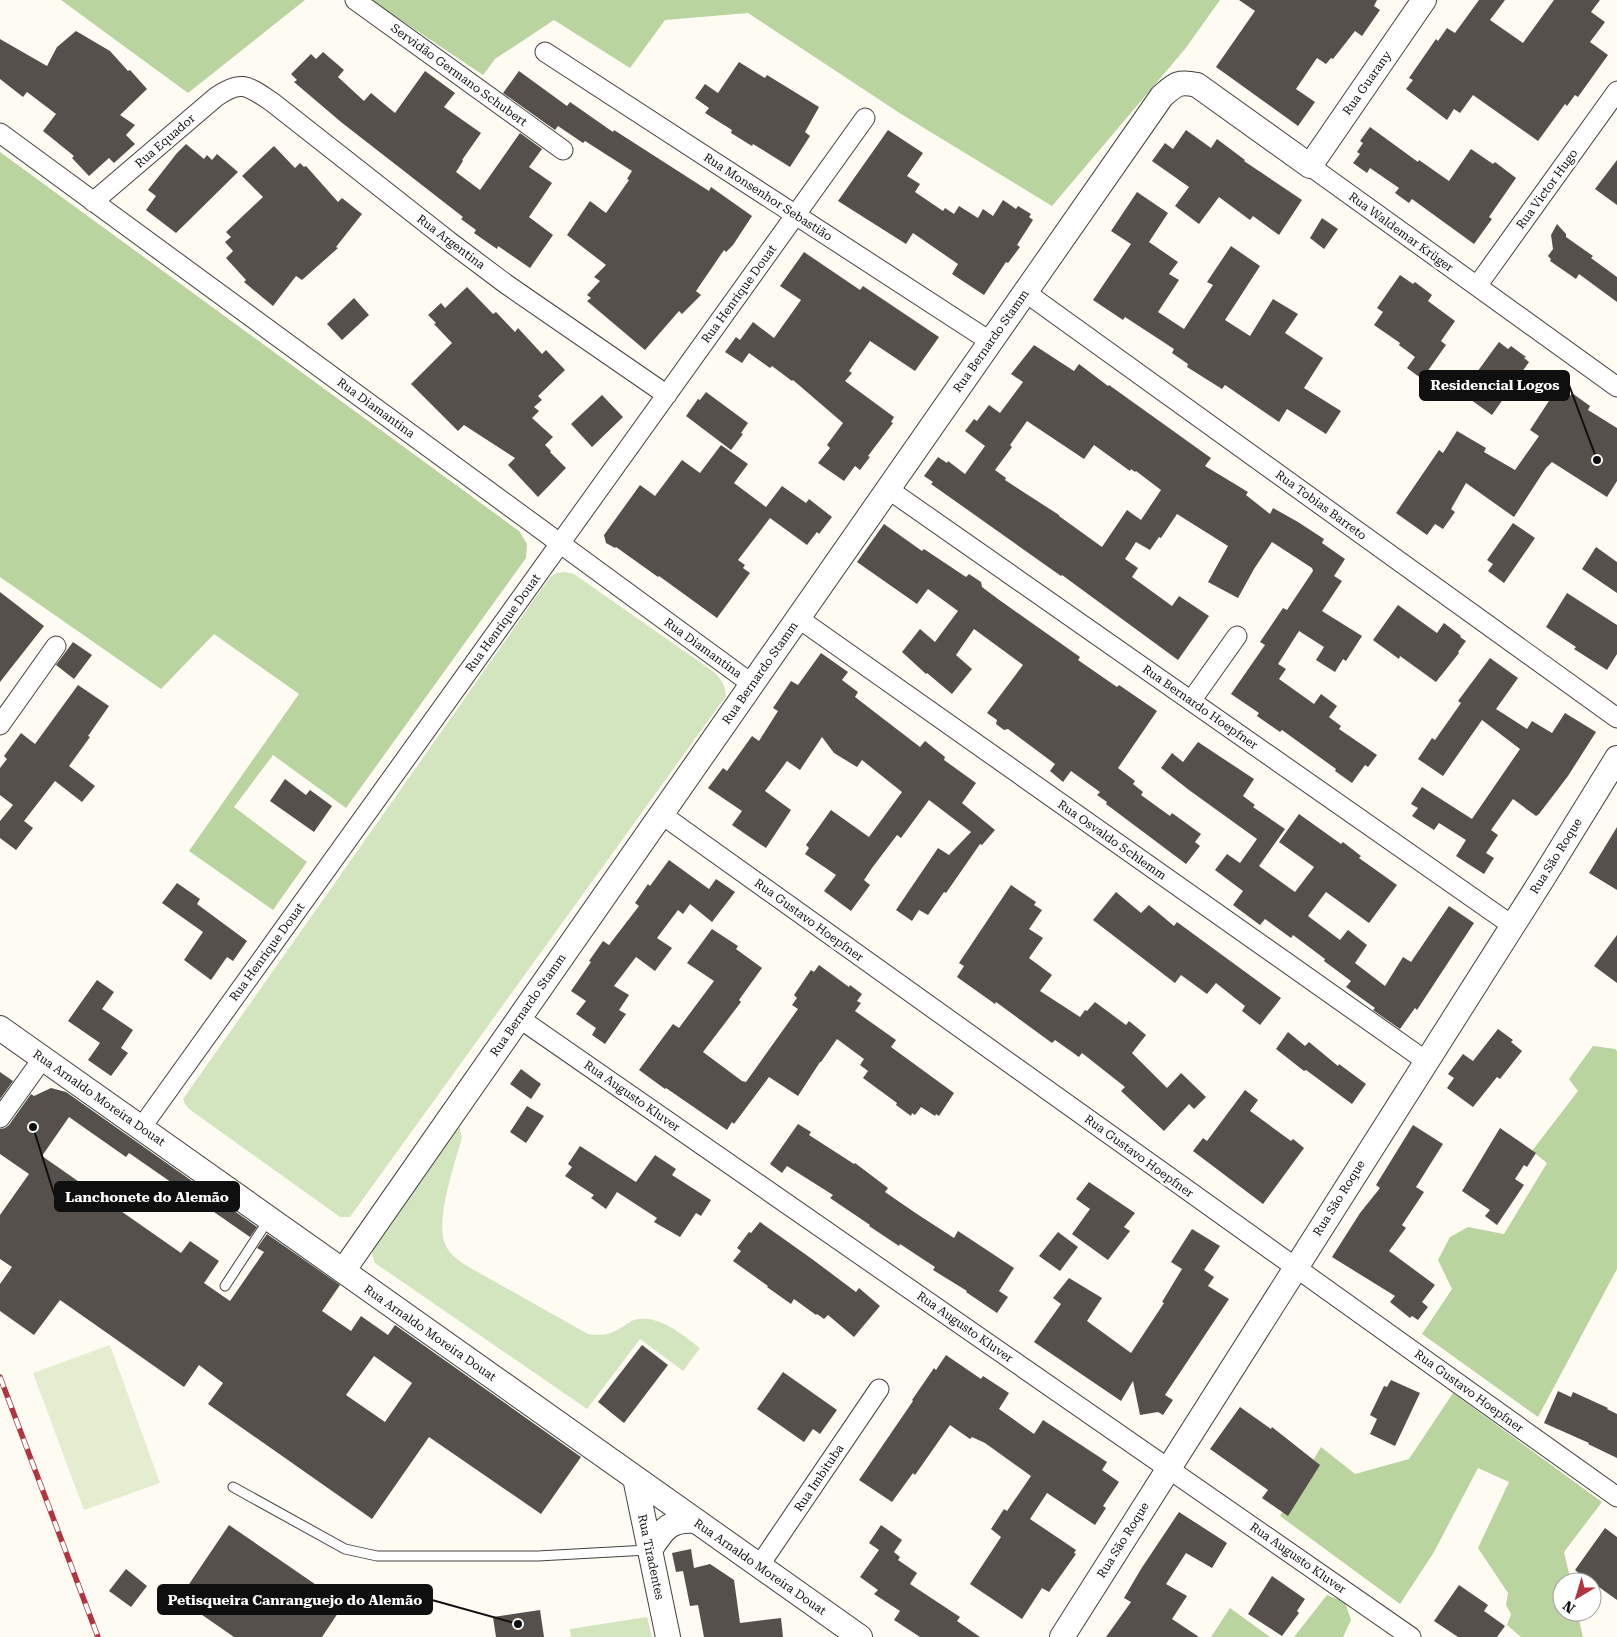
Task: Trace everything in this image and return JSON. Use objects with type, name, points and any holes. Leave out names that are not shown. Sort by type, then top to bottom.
[{"type":"street","name":"Servidão Germano Schubert","points":[[355,0],[563,150]]},
{"type":"street","name":"Rua Guarany","points":[[1310,166],[1424,0]]},
{"type":"street","name":"Rua Monsenhor Sebastião","points":[[546,52],[991,342]]},
{"type":"street","name":"Rua Waldemar Krüger","points":[[1183,82],[1196,85],[1617,387]]},
{"type":"street","name":"Rua Bernardo Stamm","points":[[343,1271],[1162,96],[1171,88],[1183,82]]},
{"type":"street","name":"Rua Equador","points":[[93,202],[216,97],[227,89],[239,85]]},
{"type":"street","name":"Rua Argentina","points":[[239,85],[254,90],[272,102],[464,253],[667,394]]},
{"type":"street","name":"Rua Victor Hugo","points":[[1477,286],[1617,91]]},
{"type":"street","name":"Rua Henrique Douat","points":[[141,1128],[865,118]]},
{"type":"street","name":"Rua Diamantina","points":[[0,133],[752,684]]},
{"type":"street","name":"Rua Tobias Barreto","points":[[1025,292],[1617,718]]},
{"type":"street","name":"Rua Bernardo Hoepfner","points":[[888,489],[1512,926]]},
{"type":"street","name":"Rua Osvaldo Schlemm","points":[[798,618],[1426,1061]]},
{"type":"street","points":[[1191,701],[1237,636]]},
{"type":"street","points":[[0,725],[56,646]]},
{"type":"street","name":"Rua São Roque","points":[[1062,1637],[1617,758]]},
{"type":"street","name":"Rua Gustavo Hoepfner","points":[[661,814],[1617,1497]]},
{"type":"street","name":"Rua Augusto Kluver","points":[[519,1018],[1411,1637]]},
{"type":"street","name":"Rua Arnaldo Moreira Douat","points":[[0,1028],[860,1637]]},
{"type":"street","points":[[0,1117],[43,1058]]},
{"type":"street","name":"Rua Imbituba","points":[[759,1566],[879,1389]]},
{"type":"street","name":"Rua Tiradentes","points":[[635,1478],[668,1637]]},
{"type":"street","points":[[650,1550],[670,1525],[682,1520],[695,1521]]},
{"type":"lane","points":[[225,1286],[269,1218]]},
{"type":"lane","points":[[233,1487],[345,1549],[377,1556],[538,1556],[650,1550]]},
{"type":"green space","points":[[61,0],[305,0],[188,93]]},
{"type":"green space","points":[[371,0],[1220,0],[1185,49],[1052,206],[901,114],[748,13],[665,20],[630,68],[554,20],[495,59],[483,75]]},
{"type":"green space","points":[[0,152],[519,531],[527,544],[526,558],[346,808],[273,755],[234,807],[307,862],[273,910],[189,851],[299,694],[214,634],[161,689],[0,577]]},
{"type":"green space","points":[[557,573],[574,574],[714,672],[723,683],[726,696],[350,1217],[340,1217],[189,1109],[183,1099],[550,577]]},
{"type":"green space","points":[[1593,1046],[1615,1049],[1617,1051],[1617,1269],[1538,1417],[1422,1334],[1452,1289],[1438,1260],[1450,1237],[1468,1227],[1504,1234],[1547,1163],[1532,1151],[1578,1091],[1569,1079]]},
{"type":"green space","points":[[457,1125],[460,1128],[462,1138],[447,1191],[442,1221],[445,1244],[451,1254],[467,1266],[588,1334],[607,1334],[633,1320],[643,1319],[661,1322],[670,1326],[700,1348],[683,1371],[640,1339],[587,1409],[375,1263],[372,1254],[374,1245]]},
{"type":"green space","points":[[110,1345],[160,1483],[84,1510],[33,1373]]},
{"type":"green space","points":[[1453,1393],[1602,1502],[1564,1552],[1569,1572],[1552,1572],[1552,1622],[1579,1622],[1583,1637],[1521,1637],[1507,1625],[1511,1614],[1506,1605],[1508,1593],[1478,1548],[1509,1482],[1478,1468],[1434,1552],[1400,1604],[1280,1516],[1321,1447],[1355,1474],[1409,1459]]},
{"type":"green space","points":[[1327,1595],[1345,1602],[1351,1620],[1343,1637],[1294,1637]]},
{"type":"green space","points":[[1230,1608],[1270,1637],[1211,1637]]},
{"type":"green space","points":[[647,1617],[652,1637],[571,1637],[570,1629]]},
{"type":"building","points":[[1239,0],[1377,0],[1374,6],[1380,10],[1362,36],[1355,31],[1333,59],[1331,58],[1326,64],[1317,58],[1296,89],[1315,102],[1298,126],[1216,67],[1255,11]]},
{"type":"building","points":[[1479,0],[1505,0],[1490,20],[1523,43],[1554,0],[1600,0],[1591,12],[1605,22],[1590,42],[1608,55],[1578,97],[1575,95],[1567,106],[1565,104],[1538,141],[1473,95],[1460,113],[1454,109],[1447,120],[1406,89],[1413,80],[1409,78],[1436,39],[1438,41],[1447,28],[1455,33]]},
{"type":"building","points":[[76,31],[110,51],[147,89],[120,115],[135,125],[126,135],[135,144],[114,163],[109,158],[89,176],[72,158],[74,156],[43,131],[56,114],[27,92],[23,97],[0,79],[0,39],[47,66],[57,47]]},
{"type":"building","points":[[323,52],[344,70],[338,77],[364,101],[371,93],[395,113],[425,71],[455,93],[444,107],[481,133],[456,172],[480,190],[520,133],[542,149],[529,167],[552,183],[529,217],[553,235],[530,268],[498,246],[497,249],[474,233],[476,230],[461,219],[463,217],[341,122],[294,82],[297,80],[291,74],[311,54],[316,59]]},
{"type":"building","points":[[739,62],[765,78],[767,75],[819,107],[805,132],[810,136],[790,167],[731,133],[732,130],[705,113],[709,108],[695,98],[705,84],[718,93]]},
{"type":"building","points":[[519,71],[567,106],[570,102],[613,132],[614,130],[709,191],[711,187],[752,216],[733,245],[726,252],[724,250],[696,291],[701,295],[682,314],[679,311],[645,350],[587,301],[591,298],[587,295],[600,281],[594,277],[606,265],[567,235],[590,201],[606,213],[629,180],[627,179],[632,171],[585,141],[583,143],[558,126],[555,130],[503,93]]},
{"type":"building","points":[[1370,127],[1418,162],[1419,160],[1449,181],[1471,149],[1493,164],[1495,162],[1516,178],[1489,217],[1492,219],[1474,244],[1412,199],[1409,203],[1395,193],[1399,188],[1370,168],[1367,173],[1353,163],[1360,154],[1357,152],[1363,143],[1360,141]]},
{"type":"building","points":[[888,130],[923,153],[907,176],[920,184],[915,192],[943,211],[945,208],[954,214],[959,206],[978,218],[983,209],[993,216],[1003,200],[1016,209],[1018,206],[1031,214],[1029,217],[1033,220],[1017,245],[1020,247],[1008,263],[1006,262],[984,295],[952,274],[958,264],[913,233],[906,244],[838,201]]},
{"type":"building","points":[[1186,130],[1211,148],[1217,139],[1244,161],[1302,200],[1279,235],[1253,216],[1250,220],[1219,197],[1199,224],[1175,206],[1189,187],[1152,161],[1165,143],[1173,149]]},
{"type":"building","points":[[186,144],[204,159],[207,155],[212,160],[217,154],[238,172],[176,233],[146,210],[156,196],[148,190]]},
{"type":"building","points":[[274,146],[295,168],[300,163],[304,167],[306,166],[338,202],[342,198],[362,214],[336,247],[338,248],[302,280],[296,276],[273,306],[244,282],[246,280],[226,258],[233,251],[225,242],[231,237],[226,232],[263,197],[242,176]]},
{"type":"building","points":[[1617,160],[1617,205],[1595,189]]},
{"type":"building","points":[[1137,192],[1168,213],[1149,242],[1178,262],[1169,274],[1179,280],[1158,312],[1184,329],[1213,285],[1207,282],[1231,246],[1260,266],[1225,320],[1250,336],[1273,299],[1298,314],[1285,333],[1323,358],[1304,388],[1341,411],[1326,434],[1287,409],[1279,422],[1225,385],[1222,389],[1187,367],[1188,364],[1172,353],[1174,349],[1125,317],[1123,320],[1093,300],[1131,244],[1111,231]]},
{"type":"building","points":[[1322,218],[1338,229],[1324,249],[1310,238]]},
{"type":"building","points":[[1557,224],[1566,234],[1566,237],[1593,256],[1591,258],[1617,277],[1617,302],[1579,274],[1576,279],[1550,261],[1551,259],[1548,256],[1553,249],[1551,235]]},
{"type":"building","points":[[804,252],[860,290],[863,286],[939,337],[915,371],[870,341],[849,371],[852,373],[845,381],[894,417],[891,422],[893,423],[860,470],[855,466],[844,481],[818,463],[830,448],[827,445],[843,423],[793,380],[772,366],[770,368],[749,353],[742,363],[725,352],[736,337],[740,340],[753,322],[774,338],[801,300],[780,286]]},
{"type":"building","points":[[1400,275],[1413,284],[1415,282],[1432,295],[1428,301],[1455,321],[1441,341],[1446,345],[1422,379],[1407,368],[1415,357],[1399,345],[1400,343],[1374,325],[1383,312],[1377,308]]},
{"type":"building","points":[[467,287],[493,314],[496,312],[515,332],[518,328],[542,354],[546,350],[565,370],[538,396],[542,400],[534,407],[539,411],[532,418],[553,437],[545,445],[566,468],[538,497],[508,465],[515,458],[464,425],[458,431],[411,384],[452,343],[428,315],[441,303],[445,308]]},
{"type":"building","points":[[354,298],[369,315],[342,340],[327,324]]},
{"type":"building","points":[[1499,342],[1508,349],[1511,346],[1526,357],[1524,358],[1529,362],[1492,415],[1467,397],[1478,383],[1472,379]]},
{"type":"building","points":[[1034,345],[1074,371],[1079,364],[1211,458],[1205,466],[1248,492],[1246,495],[1270,514],[1273,508],[1298,522],[1324,539],[1322,543],[1345,559],[1334,576],[1342,581],[1322,611],[1362,636],[1346,661],[1343,659],[1335,672],[1316,660],[1324,647],[1299,631],[1278,664],[1286,669],[1279,679],[1314,704],[1321,694],[1337,706],[1329,717],[1341,726],[1339,729],[1377,755],[1368,767],[1365,765],[1352,783],[1335,771],[1336,769],[1282,730],[1280,732],[1257,716],[1259,713],[1231,694],[1265,645],[1260,642],[1283,608],[1287,610],[1313,571],[1312,568],[1272,542],[1238,598],[1208,582],[1228,546],[1177,514],[1161,538],[1159,537],[1150,550],[1136,542],[1125,559],[1138,568],[1132,577],[1172,606],[1179,596],[1209,616],[1178,660],[1062,575],[931,484],[933,482],[924,476],[938,457],[947,463],[948,461],[965,474],[985,446],[965,431],[974,419],[977,421],[989,405],[1000,413],[1023,382],[1011,374]],"holes":[[[1027,421],[1084,459],[1094,445],[1130,471],[1131,469],[1136,471],[1161,490],[1141,520],[1127,510],[1102,547],[1059,515],[1005,480],[1006,478],[995,470],[1012,447],[1010,445]]]},
{"type":"building","points":[[1558,387],[1570,396],[1572,393],[1590,406],[1588,410],[1617,428],[1617,481],[1607,497],[1552,462],[1546,468],[1514,517],[1466,483],[1451,509],[1455,512],[1443,529],[1435,524],[1427,535],[1396,513],[1439,450],[1443,453],[1457,431],[1486,448],[1484,452],[1515,470],[1539,436],[1530,430]]},
{"type":"building","points":[[706,392],[748,423],[741,433],[743,434],[731,450],[686,416],[698,399],[700,400]]},
{"type":"building","points":[[602,395],[623,417],[592,447],[571,424]]},
{"type":"building","points":[[721,445],[748,464],[734,483],[766,507],[782,486],[806,503],[809,499],[832,517],[819,534],[817,532],[807,545],[770,518],[738,560],[745,565],[743,568],[750,573],[717,618],[659,576],[616,547],[606,543],[604,535],[640,485],[655,496],[682,460],[700,473]]},
{"type":"building","points":[[1513,523],[1535,538],[1504,583],[1488,571],[1493,564],[1487,560]]},
{"type":"building","points":[[884,524],[922,551],[924,549],[966,577],[969,574],[981,582],[982,587],[1080,657],[1078,660],[1117,687],[1119,685],[1157,711],[1118,768],[1135,781],[1133,784],[1143,792],[1141,795],[1170,816],[1172,813],[1201,834],[1195,842],[1200,846],[1186,864],[1106,804],[1107,802],[1097,795],[1100,792],[1071,771],[1063,782],[1050,771],[1055,764],[1008,729],[1004,730],[996,724],[997,720],[987,713],[1023,665],[974,629],[956,655],[972,669],[952,694],[902,652],[920,629],[935,642],[958,611],[928,589],[917,604],[857,562]]},
{"type":"building","points":[[1596,547],[1617,562],[1617,593],[1582,569]]},
{"type":"building","points":[[0,592],[44,626],[0,682]]},
{"type":"building","points":[[1567,593],[1617,625],[1617,654],[1607,670],[1574,649],[1576,647],[1546,627]]},
{"type":"building","points":[[1398,605],[1437,633],[1444,623],[1466,641],[1436,682],[1400,656],[1399,659],[1373,640]]},
{"type":"building","points":[[73,642],[92,655],[74,679],[56,665]]},
{"type":"building","points":[[821,653],[848,672],[842,680],[858,692],[855,697],[920,747],[925,741],[945,757],[944,760],[976,783],[962,803],[995,830],[982,845],[980,844],[946,893],[944,892],[928,915],[919,910],[912,921],[896,910],[938,848],[949,855],[971,832],[929,800],[901,838],[897,835],[872,868],[864,880],[870,885],[851,911],[824,891],[836,875],[805,854],[809,848],[806,845],[831,810],[869,837],[902,792],[862,760],[857,767],[834,753],[822,737],[800,770],[787,761],[765,791],[791,810],[766,848],[732,825],[742,811],[708,788],[723,768],[727,771],[752,736],[759,741],[778,711],[773,708],[791,681],[798,685]]},
{"type":"building","points":[[1490,658],[1518,678],[1496,709],[1527,729],[1532,721],[1552,733],[1565,713],[1596,732],[1568,776],[1539,814],[1536,816],[1513,799],[1491,830],[1498,835],[1486,853],[1494,858],[1484,874],[1456,856],[1466,840],[1439,823],[1434,830],[1412,816],[1418,808],[1411,804],[1422,787],[1472,819],[1520,749],[1482,720],[1443,776],[1418,759],[1432,738],[1435,740],[1461,703],[1458,701]]},
{"type":"building","points":[[78,685],[109,706],[69,766],[95,786],[82,802],[55,781],[24,821],[33,828],[16,850],[0,838],[0,821],[13,805],[0,795],[0,768],[7,759],[4,756],[21,733],[35,744]]},
{"type":"building","points":[[1198,742],[1254,779],[1243,796],[1255,805],[1253,807],[1285,829],[1259,866],[1295,892],[1314,867],[1279,842],[1299,814],[1341,844],[1343,842],[1361,856],[1359,858],[1397,885],[1369,923],[1326,892],[1308,916],[1340,940],[1348,930],[1367,945],[1355,963],[1385,986],[1403,957],[1411,962],[1449,906],[1474,923],[1417,1010],[1415,1008],[1400,1029],[1373,1010],[1375,1008],[1346,987],[1351,981],[1293,935],[1291,938],[1265,919],[1260,925],[1233,905],[1243,891],[1215,870],[1227,854],[1240,863],[1257,839],[1161,768],[1172,753],[1183,762]]},
{"type":"building","points":[[285,779],[306,795],[310,790],[332,806],[314,832],[270,801]]},
{"type":"building","points":[[1617,827],[1617,890],[1589,873]]},
{"type":"building","points":[[669,860],[709,889],[716,879],[735,892],[712,922],[690,904],[683,914],[678,910],[657,938],[672,948],[655,971],[636,957],[614,986],[629,995],[619,1010],[626,1014],[605,1044],[592,1035],[596,1028],[576,1014],[586,1001],[571,991],[603,941],[609,945],[639,906],[635,903],[648,884],[650,886]]},
{"type":"building","points":[[177,883],[200,899],[197,904],[247,941],[233,961],[227,957],[211,980],[184,960],[203,932],[162,903]]},
{"type":"building","points":[[1011,885],[1036,902],[1034,905],[1042,910],[1029,929],[1043,938],[1029,958],[1052,975],[1040,991],[1080,1017],[1095,1002],[1126,1025],[1129,1021],[1146,1035],[1132,1053],[1167,1088],[1181,1073],[1206,1097],[1194,1109],[1189,1104],[1164,1131],[1121,1091],[1125,1087],[1082,1053],[1079,1057],[1055,1040],[1052,1043],[996,1002],[995,1004],[957,977],[964,966],[959,963]]},
{"type":"building","points":[[1116,892],[1141,913],[1149,905],[1174,926],[1177,922],[1281,998],[1260,1025],[1242,1011],[1245,1006],[1216,983],[1207,994],[1181,975],[1175,983],[1093,920]]},
{"type":"building","points":[[712,929],[738,946],[736,949],[762,968],[739,1000],[741,1002],[703,1052],[746,1082],[798,1009],[792,1005],[797,998],[794,995],[811,970],[814,972],[819,965],[862,994],[857,1001],[861,1003],[855,1011],[896,1040],[891,1047],[954,1093],[939,1116],[936,1114],[935,1116],[921,1107],[915,1115],[912,1113],[911,1116],[896,1105],[897,1103],[863,1078],[868,1071],[860,1065],[864,1059],[837,1039],[798,1096],[769,1077],[734,1124],[732,1122],[727,1130],[639,1070],[673,1024],[679,1028],[714,981],[687,963]]},
{"type":"building","points":[[1617,935],[1617,983],[1594,966]]},
{"type":"building","points":[[97,980],[114,992],[102,1009],[133,1030],[121,1048],[128,1053],[111,1076],[88,1060],[100,1043],[68,1021]]},
{"type":"building","points":[[1498,1029],[1513,1040],[1511,1042],[1522,1051],[1500,1079],[1497,1077],[1473,1107],[1447,1088],[1454,1078],[1448,1074],[1463,1054],[1473,1061]]},
{"type":"building","points":[[1288,1032],[1305,1046],[1309,1042],[1338,1066],[1339,1064],[1366,1084],[1352,1104],[1276,1049]]},
{"type":"building","points":[[521,1069],[541,1084],[531,1099],[510,1084]]},
{"type":"building","points":[[0,1072],[13,1081],[0,1099]]},
{"type":"building","points":[[51,1088],[66,1092],[257,1227],[250,1237],[129,1153],[126,1157],[69,1117],[42,1156],[181,1253],[190,1241],[219,1261],[204,1283],[230,1301],[264,1252],[257,1248],[267,1234],[340,1285],[322,1311],[351,1331],[361,1316],[388,1335],[395,1325],[581,1457],[541,1514],[429,1437],[372,1519],[208,1404],[223,1383],[199,1365],[184,1387],[60,1300],[34,1335],[0,1311],[0,1284],[12,1267],[0,1259],[0,1215],[29,1174],[0,1154],[0,1129],[9,1125],[31,1094],[34,1096]],"holes":[[[374,1356],[412,1383],[385,1422],[346,1395]]]},
{"type":"building","points":[[1245,1090],[1258,1100],[1250,1111],[1291,1141],[1293,1139],[1304,1148],[1263,1204],[1193,1151],[1203,1138],[1207,1141]]},
{"type":"building","points":[[527,1106],[544,1116],[526,1143],[510,1132]]},
{"type":"building","points":[[798,1124],[811,1132],[809,1135],[855,1163],[888,1188],[885,1192],[917,1214],[954,1238],[958,1231],[1014,1268],[999,1291],[1008,1297],[997,1313],[967,1291],[933,1270],[935,1267],[900,1244],[899,1246],[830,1198],[833,1195],[787,1166],[782,1173],[770,1164]]},
{"type":"building","points":[[1413,1125],[1443,1144],[1416,1187],[1424,1192],[1402,1225],[1406,1228],[1389,1251],[1435,1285],[1422,1302],[1428,1307],[1418,1320],[1412,1316],[1410,1318],[1390,1302],[1395,1296],[1332,1257],[1360,1213],[1380,1188],[1376,1185]]},
{"type":"building","points":[[1500,1128],[1536,1153],[1527,1167],[1524,1165],[1515,1179],[1524,1185],[1497,1225],[1485,1216],[1490,1210],[1462,1191]]},
{"type":"building","points":[[580,1146],[636,1182],[655,1155],[676,1169],[672,1175],[711,1200],[701,1216],[696,1213],[680,1237],[654,1222],[657,1218],[617,1192],[606,1209],[591,1198],[594,1195],[565,1176],[572,1167],[568,1164]]},
{"type":"building","points":[[1089,1182],[1135,1213],[1124,1227],[1130,1231],[1108,1260],[1072,1234],[1090,1209],[1076,1199]]},
{"type":"building","points":[[760,1222],[856,1292],[859,1288],[880,1306],[854,1337],[828,1315],[824,1319],[794,1299],[791,1304],[733,1261],[741,1251],[737,1248],[749,1232],[751,1233]]},
{"type":"building","points":[[1192,1229],[1220,1246],[1204,1270],[1214,1277],[1208,1286],[1229,1299],[1165,1395],[1173,1400],[1163,1415],[1158,1412],[1140,1415],[1133,1381],[1121,1401],[1034,1342],[1061,1304],[1053,1298],[1069,1278],[1102,1298],[1087,1321],[1131,1353],[1164,1303],[1162,1302],[1182,1269],[1171,1262]]},
{"type":"building","points":[[1058,1232],[1078,1247],[1060,1271],[1039,1256]]},
{"type":"building","points":[[642,1345],[668,1365],[624,1423],[598,1402]]},
{"type":"building","points":[[946,1355],[981,1379],[983,1376],[1009,1393],[999,1409],[1034,1434],[1043,1420],[1107,1462],[1102,1470],[1119,1482],[1103,1506],[1106,1508],[1095,1525],[1047,1493],[1030,1519],[1076,1550],[1074,1553],[1076,1554],[1049,1592],[1042,1588],[1022,1619],[970,1584],[1001,1537],[991,1529],[1004,1509],[1007,1511],[1031,1476],[985,1443],[972,1437],[970,1439],[950,1425],[915,1475],[913,1473],[892,1502],[859,1480],[934,1368],[936,1370]]},
{"type":"building","points":[[783,1372],[837,1410],[820,1434],[813,1429],[804,1442],[757,1409]]},
{"type":"building","points":[[1391,1380],[1420,1393],[1395,1446],[1370,1434],[1377,1419],[1370,1415],[1384,1386],[1387,1387]]},
{"type":"building","points":[[1558,1391],[1571,1397],[1573,1392],[1617,1414],[1617,1458],[1544,1423]]},
{"type":"building","points":[[1240,1407],[1271,1429],[1272,1427],[1320,1465],[1288,1516],[1262,1498],[1268,1490],[1210,1449]]},
{"type":"building","points":[[1179,1512],[1227,1543],[1212,1568],[1186,1553],[1166,1584],[1187,1596],[1172,1619],[1199,1637],[1106,1637],[1131,1602],[1124,1598]]},
{"type":"building","points":[[229,1525],[344,1604],[322,1637],[234,1637],[179,1599]]},
{"type":"building","points":[[881,1525],[902,1540],[894,1552],[900,1557],[898,1560],[917,1573],[910,1584],[960,1617],[957,1621],[980,1637],[920,1637],[894,1620],[900,1611],[874,1594],[878,1590],[860,1577],[879,1550],[869,1543]]},
{"type":"building","points":[[1605,1528],[1617,1537],[1617,1600],[1602,1589],[1602,1572],[1577,1572],[1575,1570]]},
{"type":"building","points":[[691,1549],[694,1568],[710,1564],[734,1580],[740,1623],[781,1618],[783,1637],[704,1637],[698,1605],[690,1606],[683,1571],[676,1572],[672,1553]]},
{"type":"building","points":[[126,1569],[147,1586],[131,1607],[109,1591]]},
{"type":"building","points":[[1272,1576],[1305,1599],[1297,1611],[1299,1613],[1282,1636],[1248,1614]]},
{"type":"building","points":[[1459,1585],[1488,1605],[1484,1611],[1505,1626],[1497,1637],[1458,1637],[1434,1621]]},
{"type":"building","points":[[540,1610],[544,1637],[496,1637],[493,1617]]},
{"type":"railway","points":[[0,1377],[98,1637]]},
{"type":"place","name":"Residencial Logos","points":[[1597,460]]},
{"type":"place","name":"Lanchonete do Alemão","points":[[33,1127]]},
{"type":"place","name":"Petisqueira Canranguejo do Alemão","points":[[518,1624]]}]
